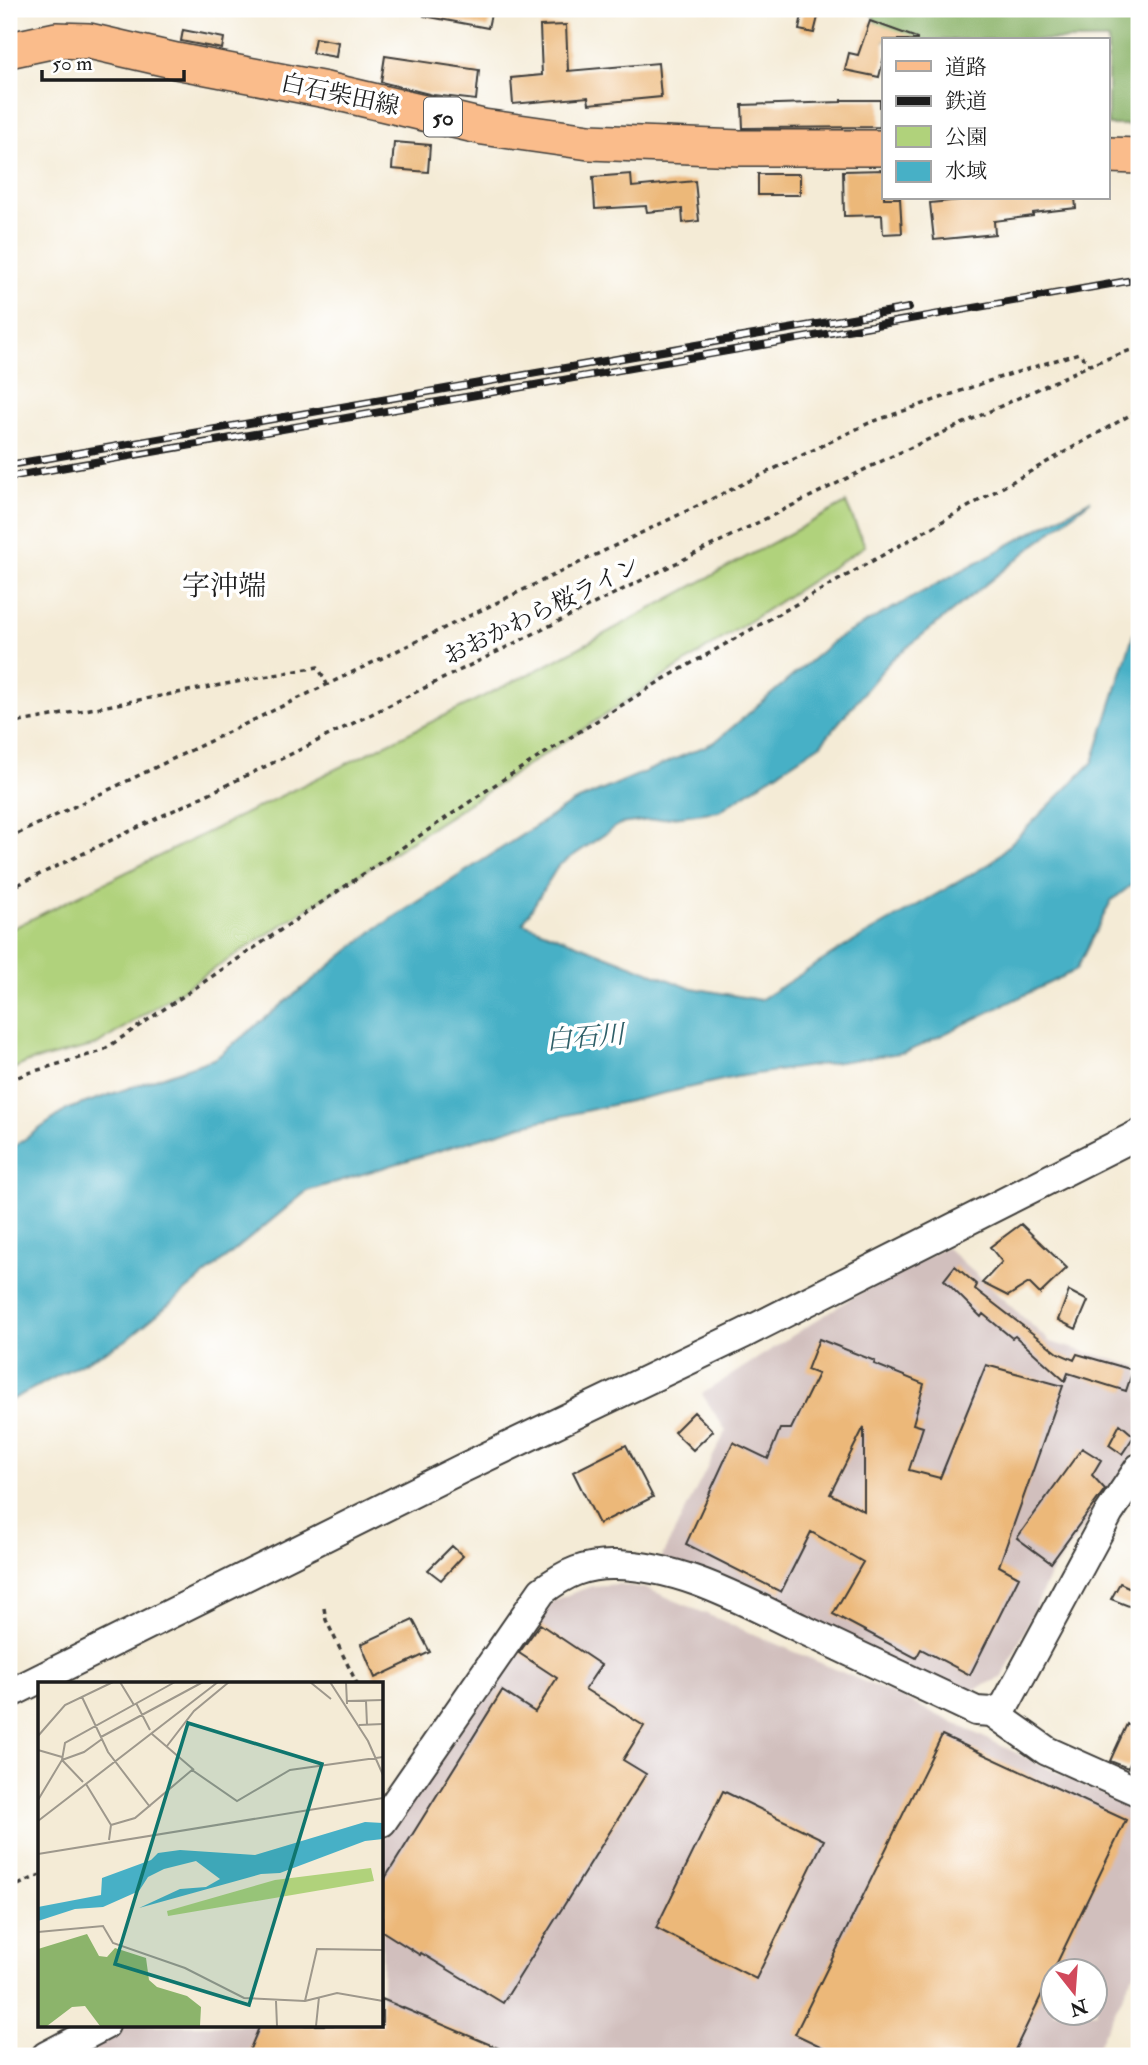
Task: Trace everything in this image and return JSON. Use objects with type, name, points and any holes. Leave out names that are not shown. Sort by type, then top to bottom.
[{"type":"main road","name":"白石柴田線","points":[[9,50],[56,40],[89,41],[327,90],[483,127],[589,142],[740,148],[882,148]]},
{"type":"main road","points":[[1110,155],[1139,156]]},
{"type":"street","points":[[9,1694],[438,1480],[743,1334],[1139,1134]]},
{"type":"street","points":[[383,1821],[542,1591],[563,1576],[582,1568],[615,1564],[648,1567],[703,1582],[976,1711],[992,1712],[1004,1707],[1109,1513],[1139,1468]]},
{"type":"street","points":[[992,1712],[1047,1751],[1139,1792]]},
{"type":"street","points":[[46,2056],[103,2026]]},
{"type":"path","name":"おおかわら桜ライン","points":[[9,889],[281,760],[888,458],[1090,365],[1139,347]]},
{"type":"path","points":[[9,838],[869,423],[1079,354],[1090,365]]},
{"type":"path","points":[[9,1081],[102,1051],[499,782],[662,680],[1139,410]]},
{"type":"path","points":[[9,724],[317,667],[327,684]]},
{"type":"path","points":[[324,1608],[326,1620],[356,1682]]},
{"type":"path","points":[[9,1889],[38,1876]]},
{"type":"shaded area","points":[[946,1247],[1050,1342],[1139,1367],[1139,1445],[1117,1481],[1051,1573],[1003,1677],[964,1694],[660,1560],[726,1431],[702,1394],[851,1298]]},
{"type":"shaded area","points":[[618,1584],[648,1589],[898,1696],[1139,1812],[1139,1962],[1110,2021],[1110,1956],[1040,1956],[1040,2026],[1108,2026],[1093,2056],[71,2056],[126,2026],[383,2026],[383,1839],[513,1650],[554,1600],[592,1586]]},
{"type":"green space","points":[[870,9],[1139,9],[1139,125],[1110,125],[1110,38],[882,38]]},
{"type":"green space","points":[[846,503],[865,546],[97,1045],[28,1062],[9,1071],[9,930],[549,664]]},
{"type":"water","name":"白石川","points":[[1091,500],[890,661],[821,744],[719,811],[620,824],[558,866],[523,923],[687,987],[760,1000],[844,947],[991,863],[1093,762],[1135,629],[1139,626],[1139,879],[1111,901],[1076,970],[907,1052],[736,1077],[523,1125],[307,1191],[125,1341],[9,1401],[9,1150],[68,1109],[216,1058],[374,930],[572,803],[715,742],[836,639]]},
{"type":"building","points":[[425,9],[492,9],[488,28],[424,16]]},
{"type":"building","points":[[803,9],[820,9],[814,33],[799,30]]},
{"type":"building","points":[[870,21],[917,38],[882,38],[879,77],[845,70],[849,53],[858,55]]},
{"type":"building","points":[[566,25],[568,71],[658,63],[661,97],[589,104],[588,97],[513,104],[511,78],[542,75],[540,26]]},
{"type":"building","points":[[183,30],[224,38],[222,49],[181,41]]},
{"type":"building","points":[[315,38],[338,42],[336,57],[312,53]]},
{"type":"building","points":[[385,56],[479,70],[476,100],[433,95],[381,82]]},
{"type":"building","points":[[880,100],[880,127],[743,128],[742,105]]},
{"type":"building","points":[[394,142],[430,145],[428,172],[392,169]]},
{"type":"building","points":[[882,170],[882,200],[900,200],[902,233],[883,234],[882,215],[844,216],[843,171]]},
{"type":"building","points":[[631,174],[632,187],[695,181],[699,221],[683,223],[682,209],[647,212],[646,206],[595,209],[593,177]]},
{"type":"building","points":[[758,174],[800,174],[800,195],[758,195]]},
{"type":"building","points":[[960,200],[1075,200],[1076,208],[994,221],[995,234],[934,240],[930,203]]},
{"type":"building","points":[[1021,1224],[1067,1268],[1040,1294],[1029,1283],[1008,1296],[982,1283],[1002,1262],[990,1247]]},
{"type":"building","points":[[955,1266],[977,1285],[975,1289],[1058,1353],[1074,1360],[1077,1354],[1133,1370],[1126,1391],[1068,1373],[1065,1381],[1015,1336],[1012,1338],[983,1314],[981,1317],[944,1280]]},
{"type":"building","points":[[1069,1291],[1088,1301],[1076,1329],[1058,1320]]},
{"type":"building","points":[[819,1339],[924,1384],[913,1424],[923,1427],[909,1470],[940,1478],[986,1365],[1063,1386],[999,1566],[1019,1577],[970,1675],[921,1649],[916,1658],[833,1614],[863,1562],[811,1532],[781,1592],[686,1544],[733,1442],[768,1459],[780,1429],[791,1429],[818,1374],[807,1370]],"holes":[[[864,1427],[864,1511],[830,1494]]]},
{"type":"building","points":[[694,1412],[713,1431],[693,1450],[674,1432]]},
{"type":"building","points":[[1120,1424],[1134,1436],[1122,1454],[1109,1445]]},
{"type":"building","points":[[626,1445],[653,1497],[599,1524],[573,1472]]},
{"type":"building","points":[[1082,1448],[1101,1460],[1092,1475],[1105,1489],[1051,1563],[1017,1538]]},
{"type":"building","points":[[452,1546],[463,1556],[441,1580],[428,1570]]},
{"type":"building","points":[[1120,1583],[1139,1592],[1139,1610],[1111,1599]]},
{"type":"building","points":[[413,1620],[430,1652],[375,1678],[361,1644]]},
{"type":"building","points":[[540,1624],[601,1665],[585,1689],[644,1726],[623,1760],[646,1774],[503,2003],[383,1932],[383,1881],[502,1691],[535,1712],[557,1678],[519,1653]]},
{"type":"building","points":[[1127,1724],[1139,1731],[1139,1743],[1128,1768],[1110,1761]]},
{"type":"building","points":[[942,1735],[1126,1820],[1060,1956],[1040,1956],[1040,1998],[1012,2056],[841,2056],[795,2034]]},
{"type":"building","points":[[723,1791],[824,1840],[756,1979],[656,1928]]},
{"type":"building","points":[[383,1999],[517,2056],[247,2056],[260,2026],[383,2026]]},
{"type":"railway","points":[[9,477],[1139,279]]},
{"type":"railway","points":[[9,465],[909,308]]},
{"type":"district","name":"字沖端","points":[[224,586]]}]
